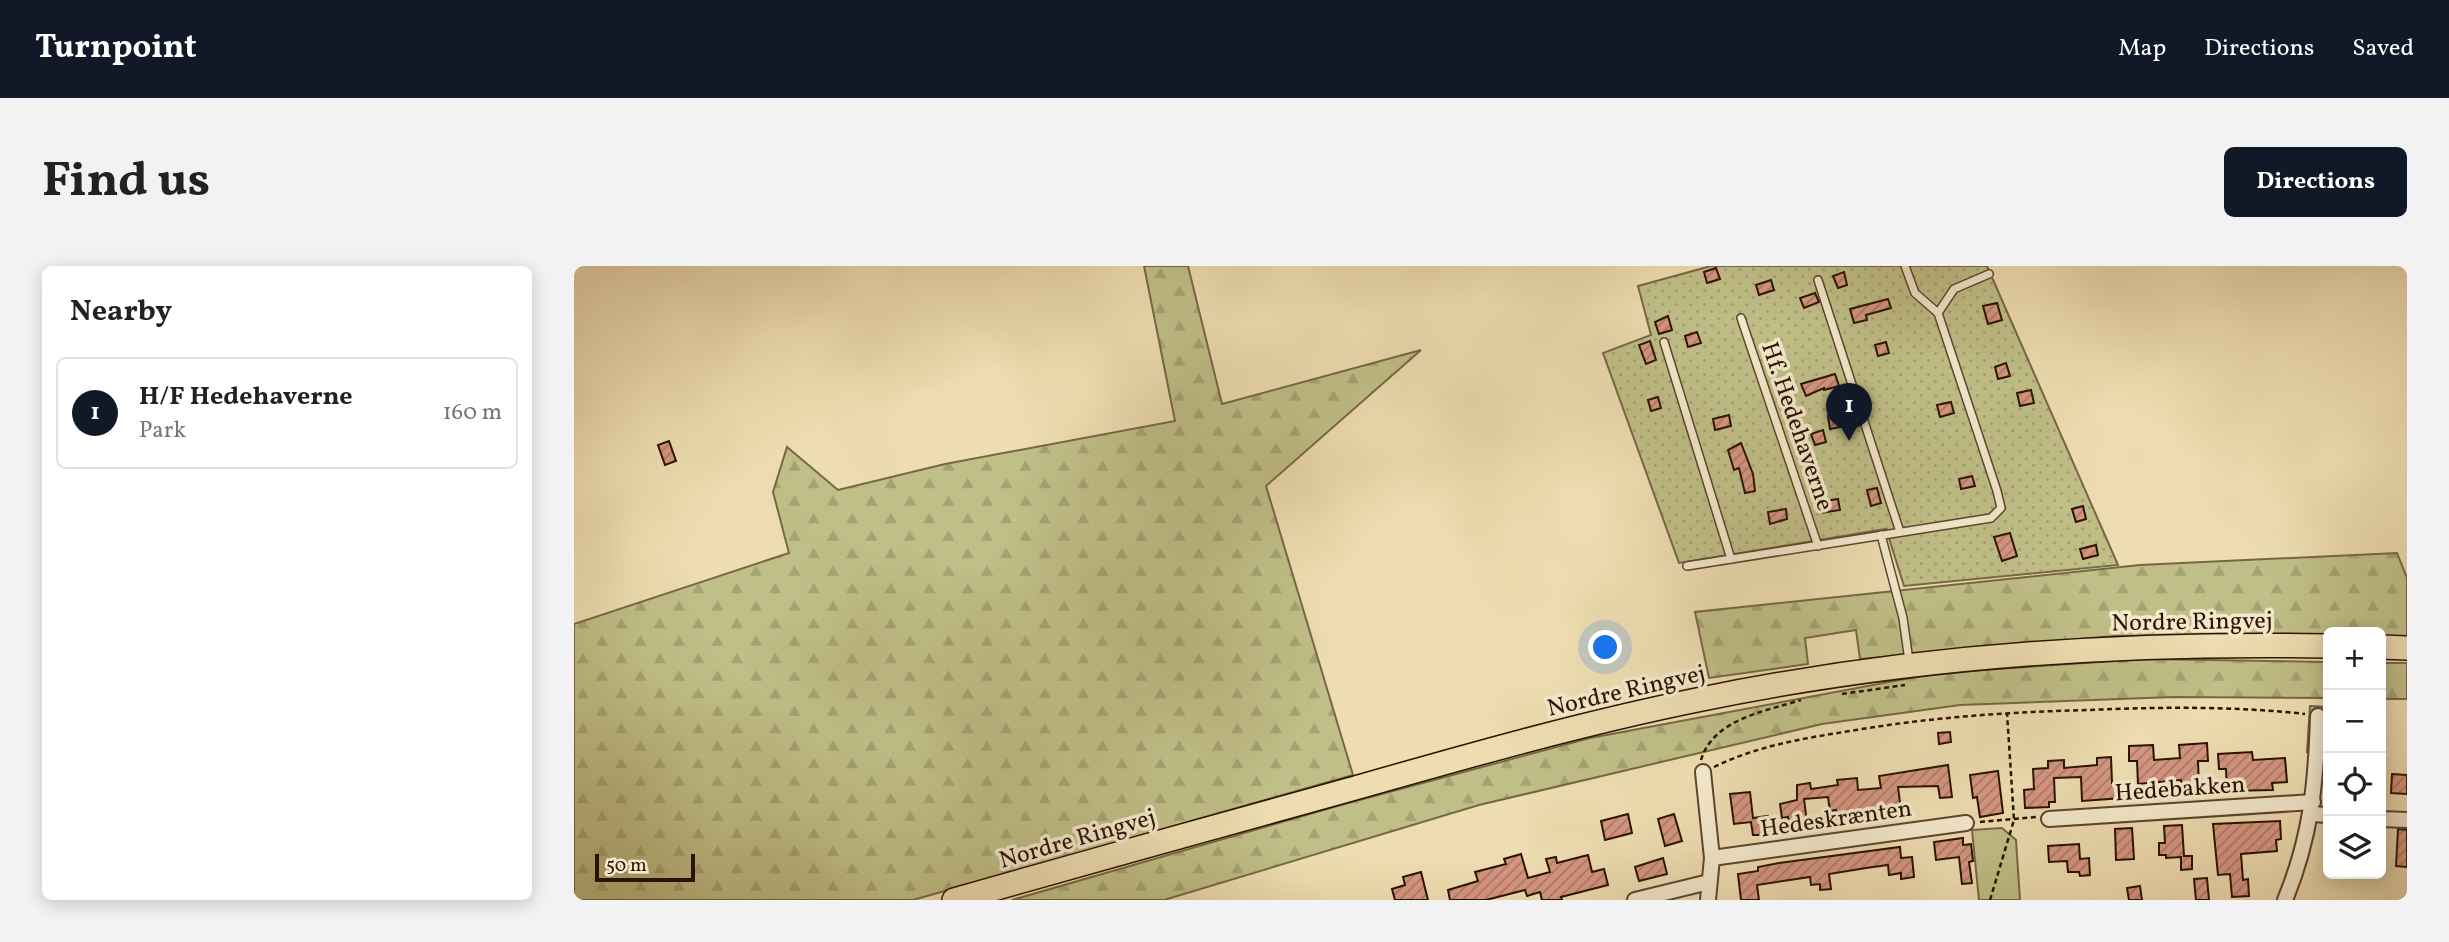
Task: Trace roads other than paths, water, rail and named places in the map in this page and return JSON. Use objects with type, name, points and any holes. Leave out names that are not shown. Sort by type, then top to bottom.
[{"type":"main road","name":"Nordre Ringvej","points":[[954,900],[1553,732],[1698,700],[1814,679],[2006,655],[2121,648],[2323,646]]},
{"type":"main road","points":[[2386,647],[2407,648]]},
{"type":"street","points":[[2285,900],[2297,871],[2312,808],[2318,716]]},
{"type":"street","points":[[1703,772],[1712,858],[1708,900]]},
{"type":"street","name":"Hedebakken","points":[[2049,819],[2312,808],[2323,813]]},
{"type":"street","points":[[2386,818],[2407,820]]},
{"type":"street","name":"Hedeskrænten","points":[[1712,858],[1966,823]]},
{"type":"street","points":[[1635,900],[1709,881]]},
{"type":"lane","name":"Hf. Hedehaverne","points":[[1687,566],[1992,518],[2001,508],[1938,313],[1915,293],[1905,266]]},
{"type":"lane","points":[[1938,313],[1954,289],[1989,274]]},
{"type":"lane","points":[[1818,280],[1900,532]]},
{"type":"lane","name":"Hf. Hedehaverne","points":[[1741,318],[1818,546]]},
{"type":"lane","points":[[1664,342],[1731,559]]},
{"type":"lane","points":[[1881,535],[1903,618],[1909,666]]},
{"type":"place","name":"H/F Hedehaverne","points":[[1849,441]]}]
